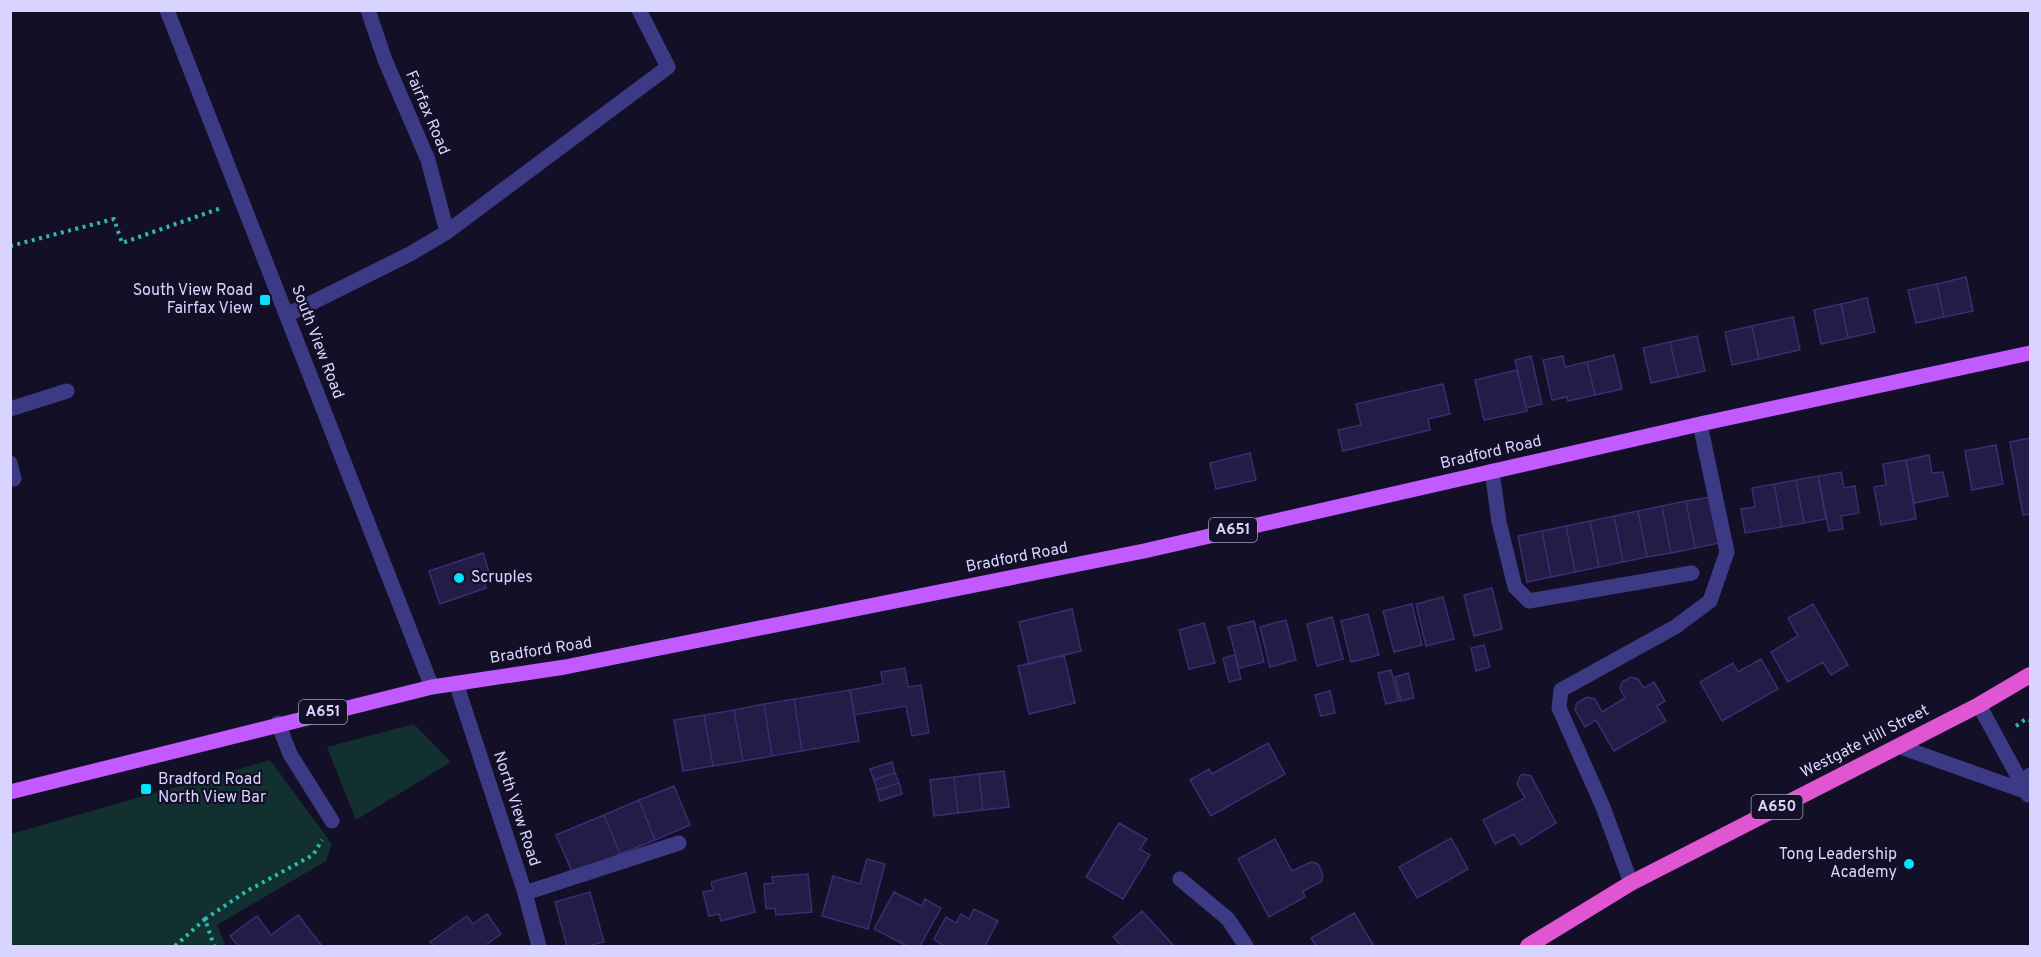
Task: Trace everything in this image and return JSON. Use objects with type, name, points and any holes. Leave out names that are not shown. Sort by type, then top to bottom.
[{"type":"highway","name":"Westgate Hill Street","points":[[1528,946],[1631,883],[1979,705],[2031,675]]},
{"type":"main road","name":"Bradford Road","points":[[12,789],[214,742],[278,723],[432,687],[565,667],[1144,551],[1700,424],[2031,353]]},
{"type":"street","name":"South View Road","points":[[167,10],[432,687]]},
{"type":"street","name":"Fairfax Road","points":[[368,10],[385,60],[428,160],[447,232]]},
{"type":"street","points":[[287,315],[410,254],[447,232],[668,67],[639,10]]},
{"type":"street","points":[[10,409],[67,392]]},
{"type":"street","points":[[1631,883],[1603,807],[1559,708],[1562,690],[1675,627],[1710,601],[1727,552],[1700,424]]},
{"type":"street","points":[[10,463],[14,479]]},
{"type":"street","points":[[1492,471],[1500,522],[1515,587],[1529,602],[1692,573]]},
{"type":"street","name":"North View Road","points":[[456,683],[525,893],[539,946]]},
{"type":"street","points":[[1979,705],[2029,796]]},
{"type":"street","points":[[278,723],[290,754],[332,820]]},
{"type":"street","points":[[1898,746],[2029,796]]},
{"type":"street","points":[[2029,796],[2031,775]]},
{"type":"street","points":[[525,893],[679,843]]},
{"type":"street","points":[[1179,879],[1228,920],[1246,946]]},
{"type":"path","points":[[10,246],[114,219],[122,243],[242,200]]},
{"type":"path","points":[[174,946],[205,919],[247,891],[313,855],[332,820]]},
{"type":"path","points":[[205,919],[214,946]]},
{"type":"green space","points":[[414,724],[451,762],[356,820],[327,747]]},
{"type":"green space","points":[[270,760],[332,844],[326,861],[217,925],[226,946],[11,946],[11,834]]},
{"type":"building","points":[[1966,277],[1973,311],[1944,317],[1937,284]]},
{"type":"building","points":[[1937,284],[1944,317],[1916,323],[1908,290]]},
{"type":"building","points":[[1867,298],[1875,332],[1848,338],[1841,304]]},
{"type":"building","points":[[1841,304],[1848,338],[1821,344],[1814,310]]},
{"type":"building","points":[[1793,317],[1800,350],[1759,359],[1752,326]]},
{"type":"building","points":[[1752,326],[1759,359],[1732,365],[1725,332]]},
{"type":"building","points":[[1697,336],[1705,371],[1678,377],[1670,342]]},
{"type":"building","points":[[1670,342],[1678,377],[1651,383],[1643,348]]},
{"type":"building","points":[[1614,355],[1622,389],[1595,395],[1587,362]]},
{"type":"building","points":[[1531,356],[1542,404],[1526,408],[1515,360]]},
{"type":"building","points":[[1563,356],[1565,367],[1587,362],[1595,395],[1568,401],[1567,397],[1552,400],[1543,360]]},
{"type":"building","points":[[1517,370],[1527,411],[1484,420],[1475,380]]},
{"type":"building","points":[[1443,384],[1450,414],[1428,419],[1430,430],[1343,451],[1338,430],[1361,425],[1356,404]]},
{"type":"building","points":[[2030,438],[2030,514],[2023,515],[2010,442]]},
{"type":"building","points":[[1996,445],[2003,484],[1972,490],[1965,451]]},
{"type":"building","points":[[1250,453],[1256,480],[1216,489],[1210,463]]},
{"type":"building","points":[[1929,455],[1932,473],[1943,472],[1948,496],[1914,503],[1906,460]]},
{"type":"building","points":[[1906,460],[1916,519],[1881,525],[1874,487],[1886,485],[1883,464]]},
{"type":"building","points":[[1841,472],[1844,488],[1855,486],[1859,513],[1841,516],[1843,529],[1829,531],[1818,476]]},
{"type":"building","points":[[1818,476],[1826,519],[1804,523],[1796,480]]},
{"type":"building","points":[[1796,480],[1804,523],[1782,527],[1774,484]]},
{"type":"building","points":[[1774,484],[1782,527],[1745,533],[1741,509],[1755,507],[1752,488]]},
{"type":"building","points":[[1710,497],[1719,543],[1695,548],[1686,501]]},
{"type":"building","points":[[1686,501],[1695,548],[1671,553],[1662,506]]},
{"type":"building","points":[[1662,506],[1671,553],[1647,557],[1638,511]]},
{"type":"building","points":[[1638,511],[1647,557],[1623,562],[1614,516]]},
{"type":"building","points":[[1614,516],[1623,562],[1599,567],[1590,521]]},
{"type":"building","points":[[1590,521],[1599,567],[1575,572],[1566,526]]},
{"type":"building","points":[[1566,526],[1575,572],[1551,577],[1542,531]]},
{"type":"building","points":[[1542,531],[1551,577],[1527,582],[1518,536]]},
{"type":"building","name":"Scruples","points":[[483,553],[490,575],[484,581],[486,588],[440,604],[429,571]]},
{"type":"building","points":[[1492,588],[1502,629],[1474,636],[1464,595]]},
{"type":"building","points":[[1443,597],[1454,639],[1426,646],[1416,604]]},
{"type":"building","points":[[1412,604],[1422,645],[1394,652],[1383,611]]},
{"type":"building","points":[[1813,604],[1848,665],[1831,675],[1823,662],[1788,682],[1771,652],[1798,636],[1788,618]]},
{"type":"building","points":[[1072,609],[1081,651],[1029,664],[1019,622]]},
{"type":"building","points":[[1368,614],[1379,655],[1351,662],[1341,621]]},
{"type":"building","points":[[1332,617],[1343,659],[1317,666],[1307,624]]},
{"type":"building","points":[[1286,620],[1296,660],[1270,667],[1260,627]]},
{"type":"building","points":[[1254,621],[1264,662],[1239,668],[1228,627]]},
{"type":"building","points":[[1204,623],[1215,663],[1189,669],[1179,630]]},
{"type":"building","points":[[1484,645],[1490,667],[1476,671],[1471,648]]},
{"type":"building","points":[[1064,655],[1075,703],[1029,714],[1018,666]]},
{"type":"building","points":[[1235,655],[1241,679],[1229,682],[1223,658]]},
{"type":"building","points":[[1761,659],[1778,689],[1722,721],[1700,682],[1733,663],[1738,672]]},
{"type":"building","points":[[905,668],[908,687],[921,685],[929,733],[912,736],[906,706],[854,715],[850,690],[883,684],[881,672]]},
{"type":"building","points":[[1391,670],[1399,701],[1386,704],[1378,673]]},
{"type":"building","points":[[1408,673],[1414,698],[1401,701],[1395,677]]},
{"type":"building","points":[[1631,677],[1638,679],[1644,688],[1654,682],[1665,701],[1657,706],[1666,721],[1614,751],[1596,720],[1585,727],[1575,710],[1577,703],[1587,697],[1595,699],[1602,712],[1625,698],[1620,689],[1622,682]]},
{"type":"building","points":[[850,690],[859,741],[802,751],[794,699]]},
{"type":"building","points":[[1330,691],[1335,713],[1321,716],[1315,695]]},
{"type":"building","points":[[794,699],[802,751],[772,756],[764,704]]},
{"type":"building","points":[[764,704],[772,756],[743,761],[734,710]]},
{"type":"building","points":[[734,710],[743,761],[713,766],[704,715]]},
{"type":"building","points":[[704,715],[713,766],[683,771],[674,720]]},
{"type":"building","points":[[1268,743],[1285,774],[1211,816],[1190,780],[1209,769],[1212,774]]},
{"type":"building","points":[[892,762],[895,773],[874,780],[870,769]]},
{"type":"building","points":[[1004,771],[1009,807],[983,810],[979,774]]},
{"type":"building","points":[[895,773],[899,783],[877,790],[874,780]]},
{"type":"building","points":[[979,774],[983,810],[958,813],[954,777]]},
{"type":"building","points":[[1524,774],[1531,776],[1556,823],[1521,845],[1514,834],[1495,844],[1483,820],[1525,798],[1517,784],[1520,776]]},
{"type":"building","points":[[954,777],[958,813],[934,816],[930,780]]},
{"type":"building","points":[[899,783],[902,794],[880,801],[877,790]]},
{"type":"building","points":[[674,786],[690,825],[655,840],[639,800]]},
{"type":"building","points":[[639,800],[655,840],[620,854],[604,815]]},
{"type":"building","points":[[604,815],[620,854],[573,874],[556,835]]},
{"type":"building","points":[[1119,823],[1147,839],[1140,849],[1150,855],[1123,899],[1086,877]]},
{"type":"building","points":[[1451,838],[1468,869],[1417,898],[1399,867]]},
{"type":"building","points":[[1275,839],[1292,871],[1311,862],[1318,864],[1323,875],[1321,882],[1303,891],[1305,897],[1269,917],[1238,859]]},
{"type":"building","points":[[867,859],[885,864],[868,929],[822,916],[833,876],[860,884]]},
{"type":"building","points":[[746,873],[755,912],[721,921],[719,914],[709,916],[703,892],[713,890],[711,882]]},
{"type":"building","points":[[808,874],[812,912],[776,915],[775,908],[766,909],[764,884],[773,883],[772,877]]},
{"type":"building","points":[[590,892],[604,942],[588,946],[567,946],[555,902]]},
{"type":"building","points":[[894,892],[922,906],[925,899],[941,908],[920,946],[907,946],[874,929]]},
{"type":"building","points":[[974,909],[998,921],[985,946],[943,946],[934,939],[946,917],[956,923],[961,914],[969,919]]},
{"type":"building","points":[[1142,911],[1174,946],[1122,946],[1113,937]]},
{"type":"building","points":[[1354,913],[1374,946],[1316,946],[1311,938]]},
{"type":"building","points":[[487,914],[501,934],[487,944],[489,946],[434,946],[430,942],[467,916],[473,924]]},
{"type":"building","points":[[298,915],[322,946],[238,946],[230,936],[257,916],[271,935]]},
{"type":"place","name":"South View Road Fairfax View","points":[[265,300]]},
{"type":"place","name":"Scruples","points":[[459,578]]},
{"type":"place","name":"Bradford Road North View Bar","points":[[146,789]]},
{"type":"place","name":"Tong Leadership Academy","points":[[1909,864]]}]
